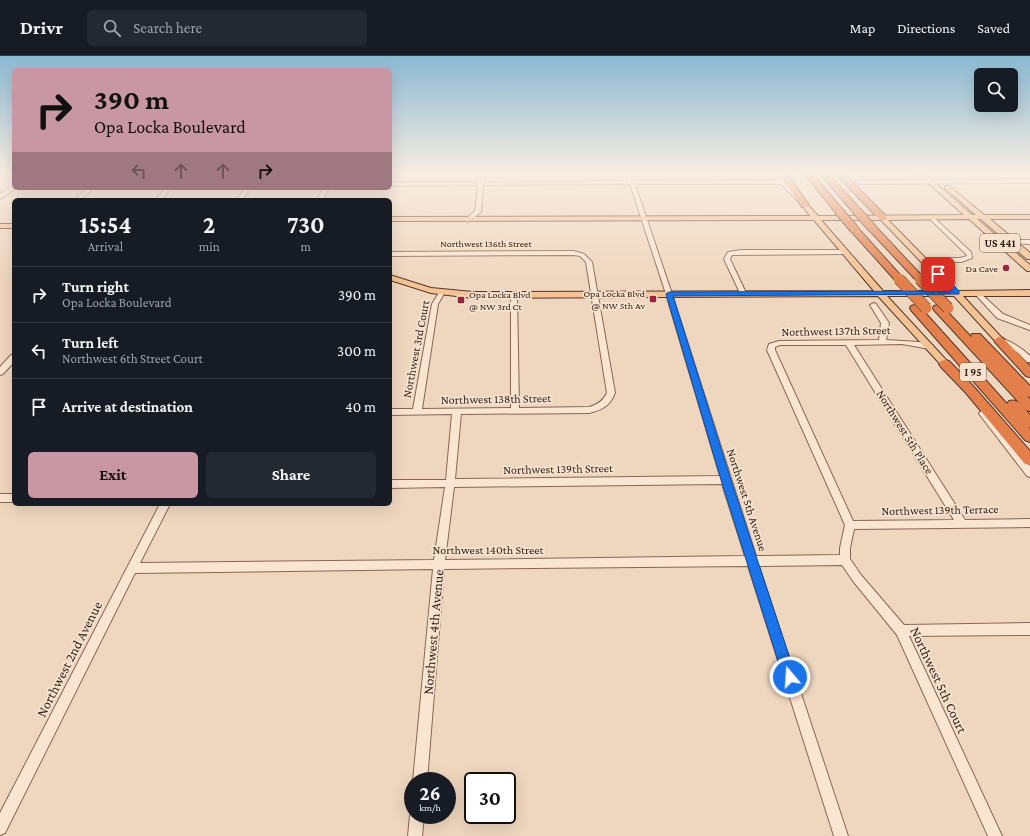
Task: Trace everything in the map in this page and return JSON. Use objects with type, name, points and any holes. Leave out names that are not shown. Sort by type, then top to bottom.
[{"type":"highway","points":[[874,208],[883,218]]},
{"type":"highway","name":"I 95","points":[[834,210],[921,308],[1030,437]]},
{"type":"highway","points":[[852,210],[943,308],[1030,407]]},
{"type":"highway","points":[[921,308],[1030,423]]},
{"type":"highway","name":"I 95","points":[[943,308],[1030,393]]},
{"type":"highway","points":[[999,340],[1030,373]]},
{"type":"highway","points":[[945,364],[970,390],[1030,460]]},
{"type":"main road","points":[[808,208],[880,293],[945,364]]},
{"type":"main road","name":"US 441","points":[[960,208],[1030,269]]},
{"type":"main road","name":"US 441","points":[[973,208],[1030,257]]},
{"type":"main road","points":[[392,220],[1030,217]]},
{"type":"main road","points":[[883,218],[956,293],[999,340]]},
{"type":"main road","points":[[0,222],[12,222]]},
{"type":"main road","points":[[0,226],[12,226]]},
{"type":"main road","points":[[392,278],[419,288],[466,294],[1030,293]]},
{"type":"street","points":[[468,220],[478,212],[478,208]]},
{"type":"street","name":"Northwest 5th Avenue","points":[[641,208],[726,480],[841,836]]},
{"type":"street","points":[[478,212],[490,220]]},
{"type":"street","points":[[924,260],[961,260],[970,257],[969,253],[931,217]]},
{"type":"street","points":[[1012,242],[1030,242]]},
{"type":"street","points":[[743,293],[727,260],[728,254],[736,252],[844,252]]},
{"type":"street","name":"Northwest 136th Street","points":[[392,254],[574,253],[582,255],[589,262],[595,294]]},
{"type":"street","name":"Northwest 3rd Court","points":[[416,411],[435,304],[442,292]]},
{"type":"street","points":[[977,293],[1000,316],[1030,328]]},
{"type":"street","points":[[514,294],[515,410]]},
{"type":"street","name":"Northwest 138th Street","points":[[392,412],[589,410],[601,407],[607,402],[611,392],[595,294]]},
{"type":"street","points":[[874,305],[885,323],[882,342]]},
{"type":"street","name":"Northwest 137th Street","points":[[902,342],[910,337],[912,328]]},
{"type":"street","points":[[999,340],[1017,348],[1030,360]]},
{"type":"street","name":"Northwest 137th Street","points":[[850,525],[772,355],[771,348],[775,344],[782,343],[848,342],[902,342],[930,347]]},
{"type":"street","name":"Northwest 5th Place","points":[[848,342],[962,522]]},
{"type":"street","points":[[0,372],[12,359]]},
{"type":"street","points":[[945,364],[1030,473]]},
{"type":"street","name":"Northwest 4th Avenue","points":[[421,772],[439,564],[450,484],[457,411]]},
{"type":"street","name":"Northwest 139th Street","points":[[392,484],[726,480]]},
{"type":"street","points":[[0,498],[12,498]]},
{"type":"street","name":"Northwest 2nd Avenue","points":[[0,828],[164,506]]},
{"type":"street","name":"Northwest 139th Terrace","points":[[850,525],[962,522],[1030,523]]},
{"type":"street","points":[[845,560],[845,548],[850,525]]},
{"type":"street","name":"Northwest 140th Street","points":[[132,568],[845,560]]},
{"type":"street","name":"Northwest 5th Court","points":[[845,560],[857,578],[901,631],[995,836]]},
{"type":"street","points":[[901,631],[1030,629]]},
{"type":"street","points":[[415,836],[416,824]]},
{"type":"place","name":"Da Cave","points":[[1006,268]]},
{"type":"place","name":"Opa Locka Blvd @ NW 5th Av","points":[[653,299]]},
{"type":"place","name":"Opa Locka Blvd @ NW 3rd Ct","points":[[461,300]]},
{"type":"route","points":[[790,677],[726,480],[669,294],[956,293],[938,274]]}]
